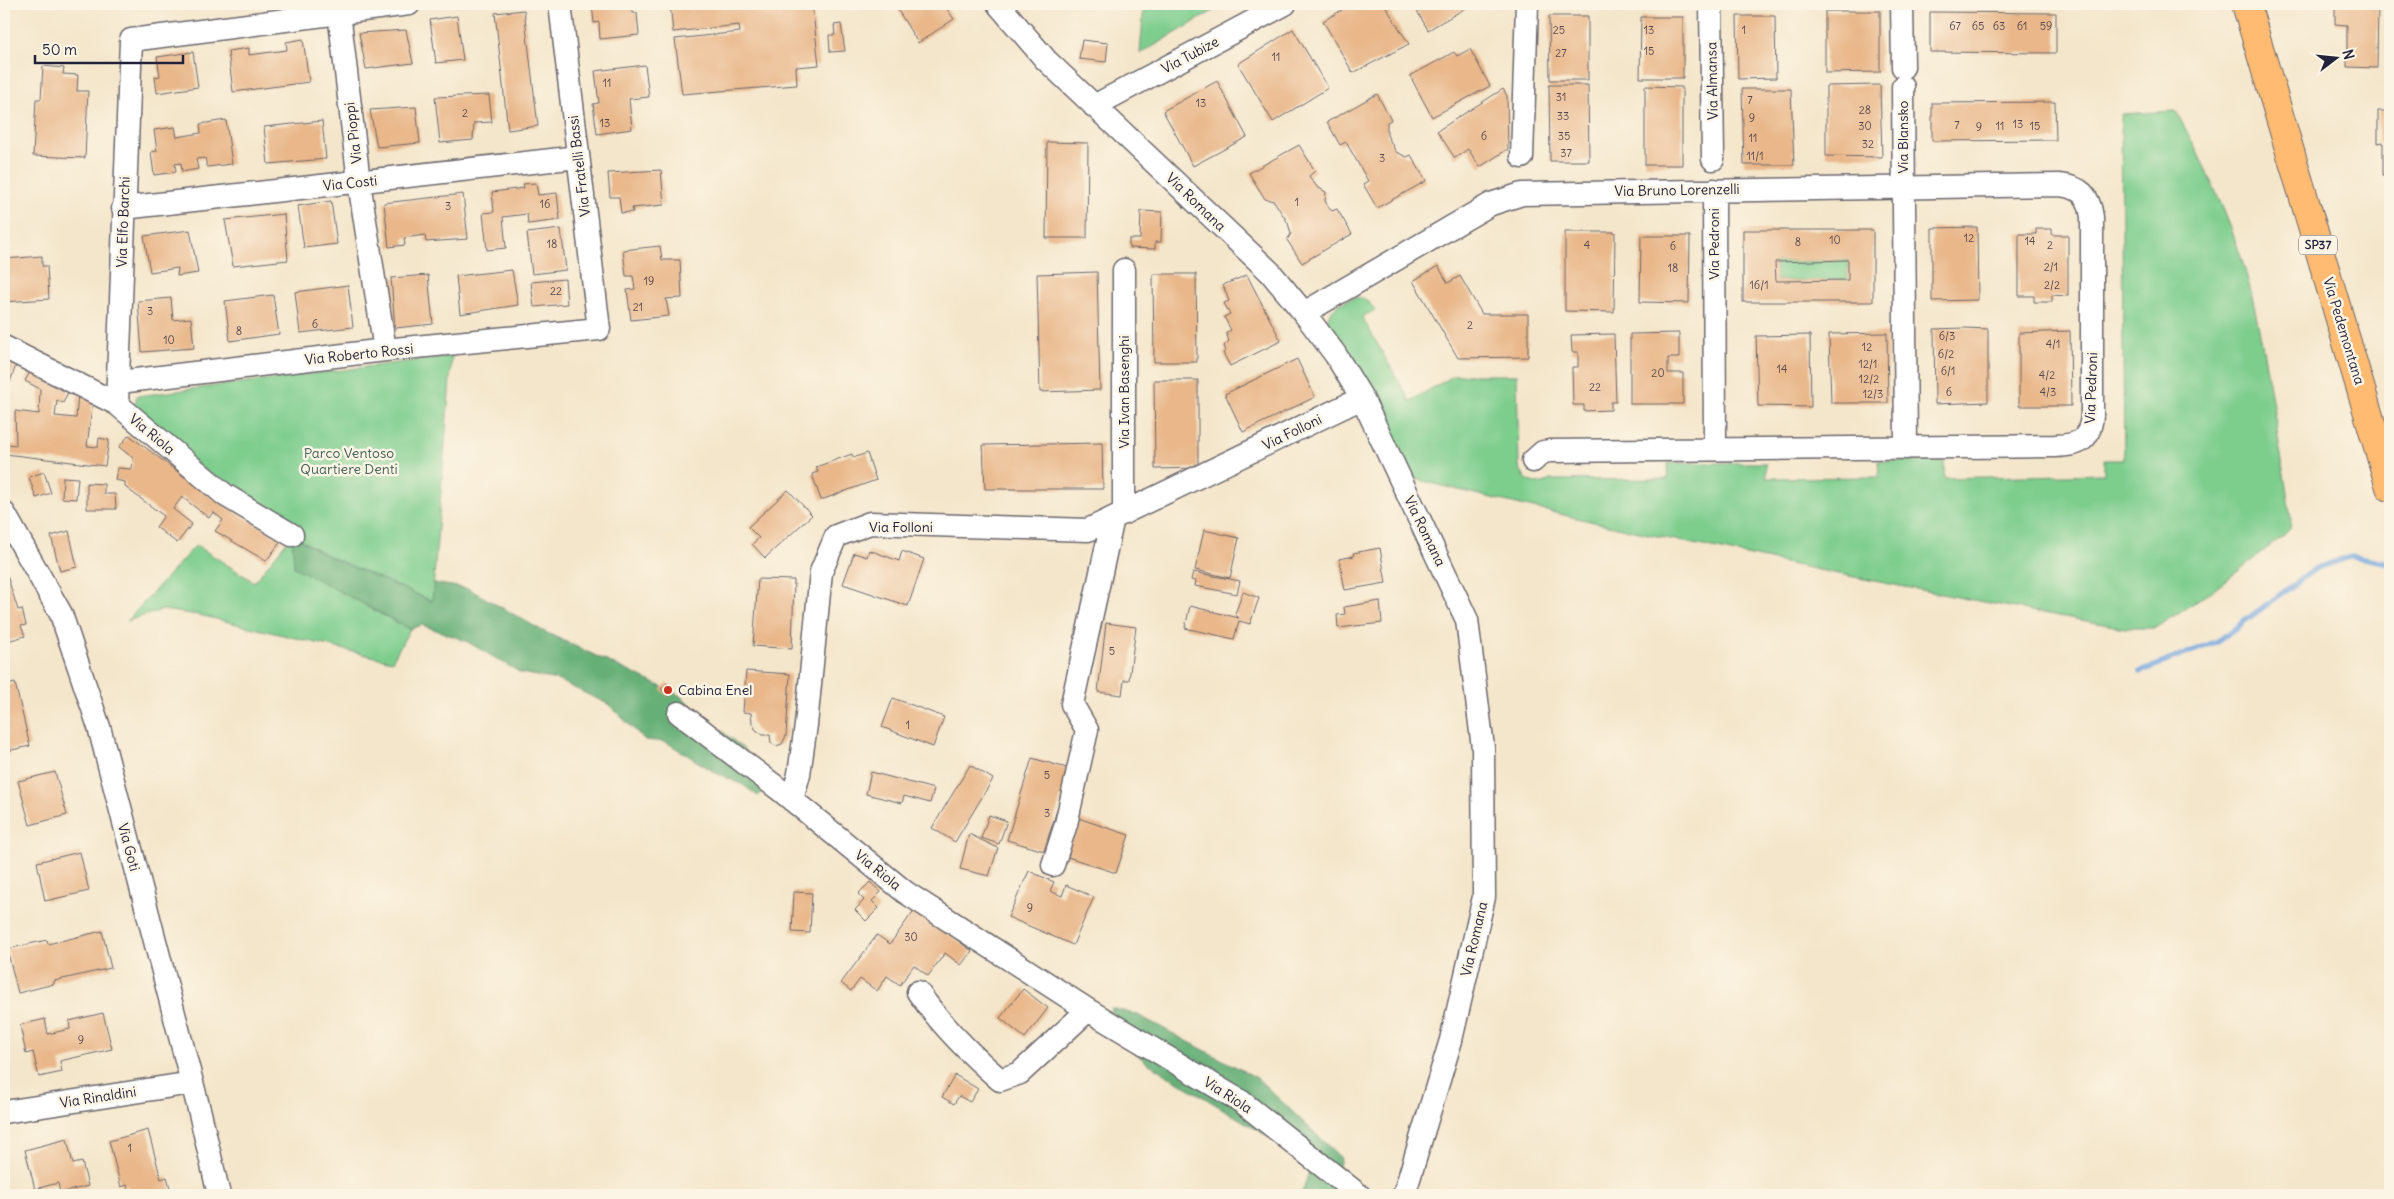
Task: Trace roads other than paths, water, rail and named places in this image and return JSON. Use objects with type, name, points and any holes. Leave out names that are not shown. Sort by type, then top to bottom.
[{"type":"main road","name":"Via Pedemontana","points":[[2246,4],[2390,487]]},
{"type":"street","points":[[338,8],[409,4]]},
{"type":"street","name":"Via Fratelli Bassi","points":[[560,4],[599,329]]},
{"type":"street","name":"Via Romana","points":[[998,4],[1046,60],[1270,272],[1304,313],[1344,368],[1362,398],[1467,620],[1483,748],[1484,897],[1451,1040],[1404,1195]]},
{"type":"street","name":"Via Tubize","points":[[1094,106],[1285,4]]},
{"type":"street","points":[[1522,157],[1527,4]]},
{"type":"street","name":"Via Almansa","points":[[1711,4],[1713,159]]},
{"type":"street","name":"Via Blansko","points":[[1902,4],[1904,188]]},
{"type":"street","name":"Via Elfo Barchi","points":[[117,404],[123,208],[131,40],[338,8]]},
{"type":"street","name":"Via Pioppi","points":[[338,8],[359,182],[385,350]]},
{"type":"street","name":"Via Costi","points":[[123,208],[578,157]]},
{"type":"street","name":"Via Bruno Lorenzelli","points":[[1304,313],[1472,215],[1509,198],[1548,192],[2059,185],[2080,189]]},
{"type":"street","points":[[1904,188],[1906,448]]},
{"type":"street","name":"Via Pedroni","points":[[1534,460],[1543,452],[1550,451],[2068,445],[2082,440],[2088,435],[2092,416],[2092,217],[2090,205],[2080,189]]},
{"type":"street","name":"Via Pedroni","points":[[1714,190],[1715,449]]},
{"type":"street","name":"Via Ivan Basenghi","points":[[1119,516],[1124,270]]},
{"type":"street","name":"Via Roberto Rossi","points":[[119,382],[385,350],[599,329]]},
{"type":"street","name":"Via Riola","points":[[4,346],[117,404],[225,495],[292,535]]},
{"type":"street","name":"Via Folloni","points":[[792,800],[799,774],[806,725],[821,572],[836,536],[870,523],[1088,530],[1362,398]]},
{"type":"street","name":"Via Goti","points":[[4,513],[61,614],[74,650],[98,727],[192,1083],[219,1195]]},
{"type":"street","points":[[1053,865],[1066,824],[1086,730],[1072,704],[1119,516]]},
{"type":"street","name":"Via Riola","points":[[679,713],[792,800],[905,892],[1088,1010],[1242,1102],[1358,1195]]},
{"type":"street","points":[[918,992],[942,1025],[970,1054],[1000,1080],[1020,1073],[1088,1010]]},
{"type":"street","name":"Via Rinaldini","points":[[4,1112],[192,1083]]},
{"type":"waterway","points":[[2140,672],[2218,641],[2316,568],[2353,556],[2390,563]]},
{"type":"place","name":"Cabina Enel","points":[[668,690]]},
{"type":"park label","name":"Parco Ventoso Quartiere Denti","points":[[349,462]]}]
